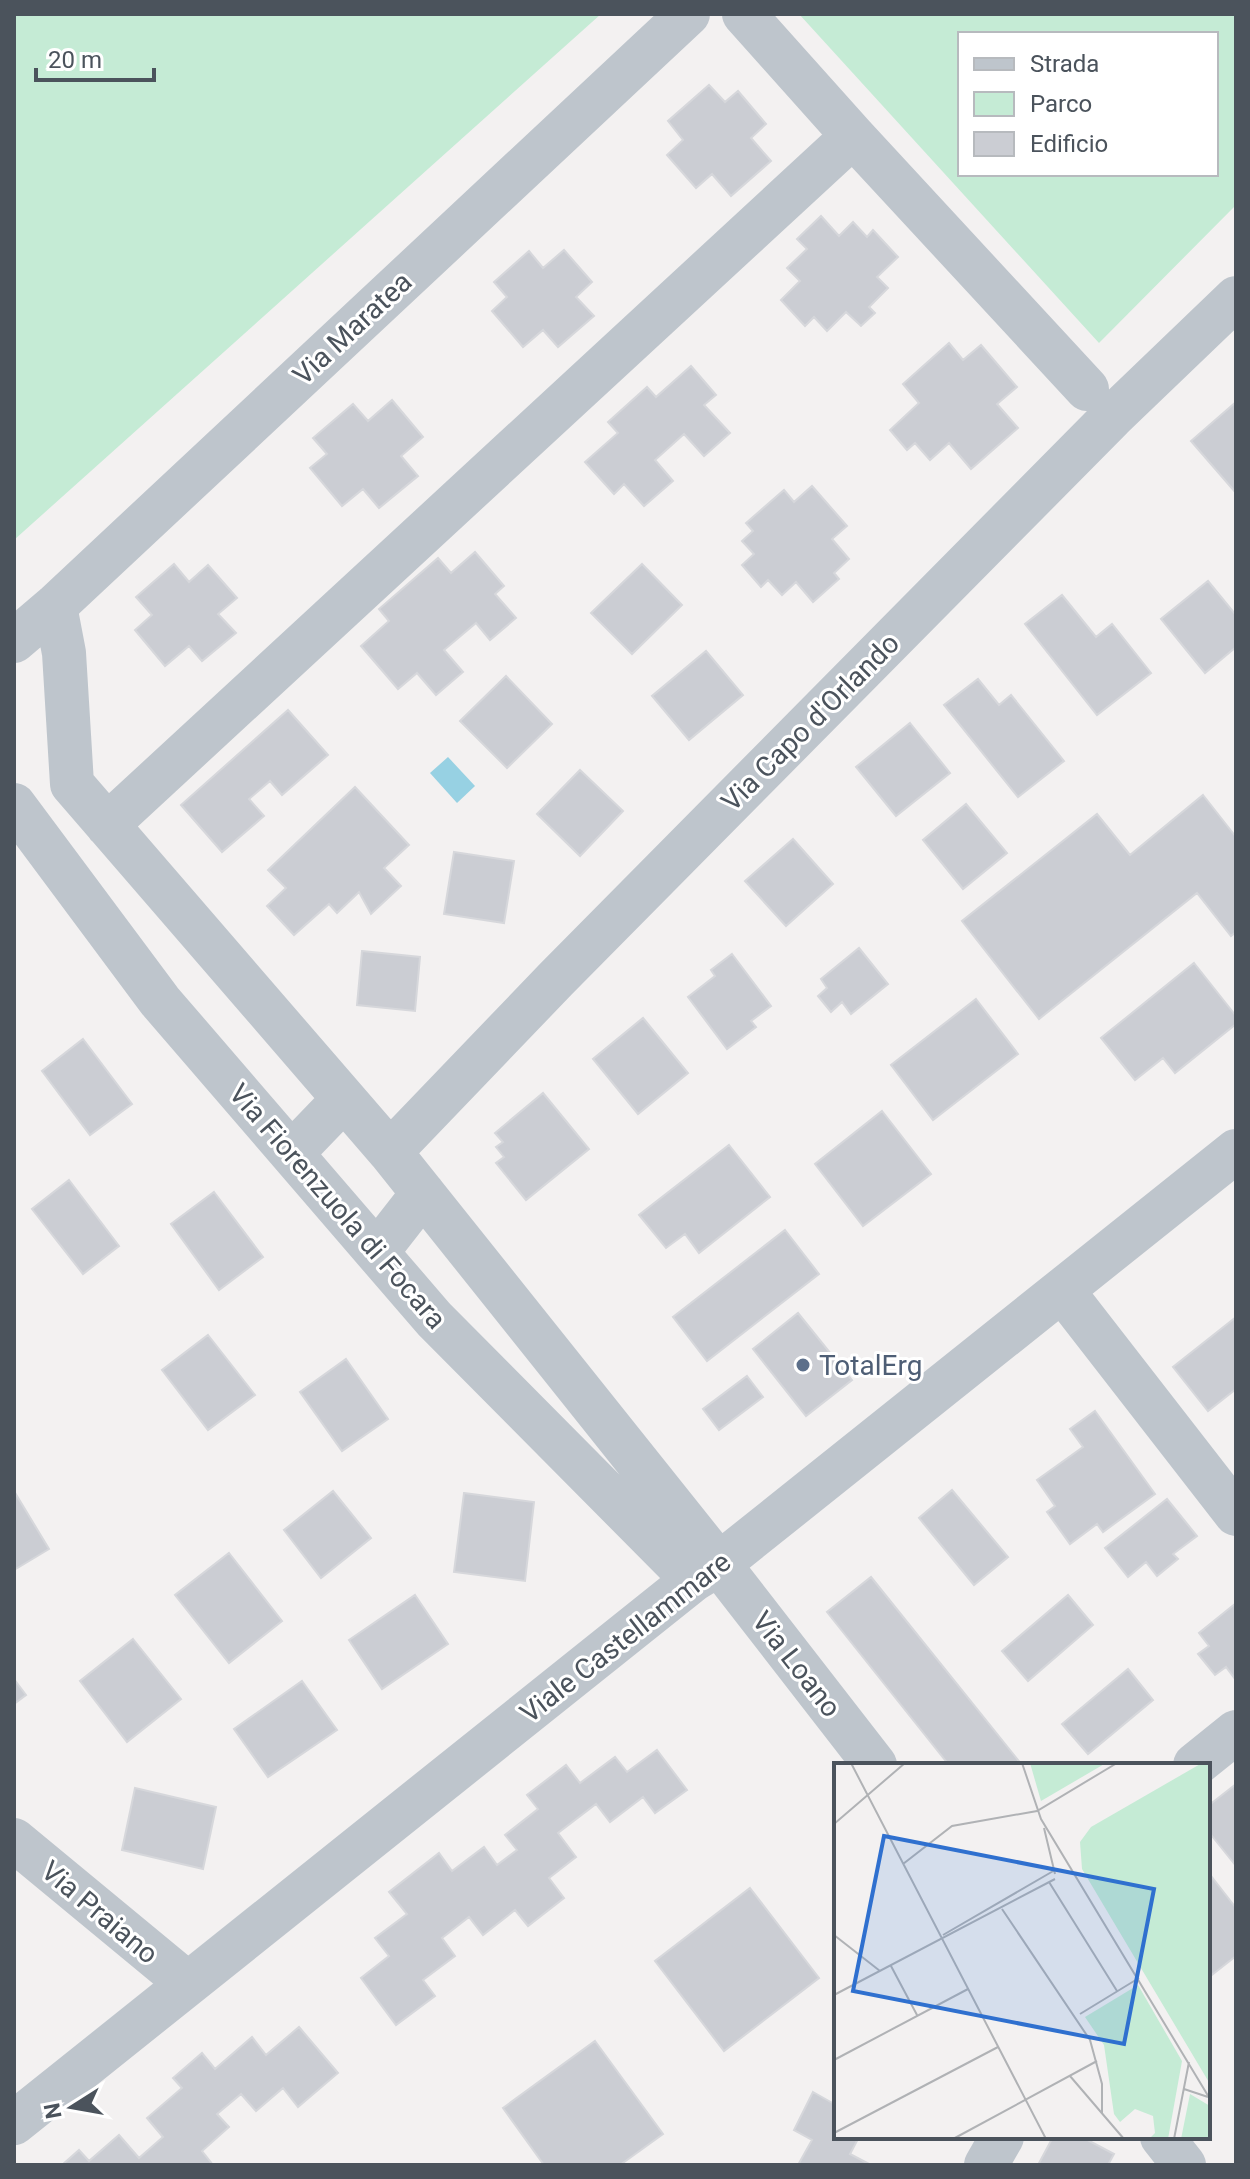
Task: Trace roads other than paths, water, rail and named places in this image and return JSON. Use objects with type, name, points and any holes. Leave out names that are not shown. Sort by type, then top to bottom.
[{"type":"street","name":"Via Maratea","points":[[14,641],[688,14]]},
{"type":"street","points":[[744,14],[1087,389]]},
{"type":"street","points":[[107,825],[853,136]]},
{"type":"street","name":"Via Capo d'Orlando","points":[[390,1152],[567,967],[1112,417],[1236,298]]},
{"type":"street","points":[[55,606],[64,653],[72,784],[423,1193],[706,1572]]},
{"type":"street","points":[[14,794],[72,784]]},
{"type":"street","name":"Via Fiorenzuola di Focara","points":[[14,805],[160,1001],[434,1319],[706,1572]]},
{"type":"street","points":[[292,1153],[344,1099]]},
{"type":"street","name":"Viale Castellammare","points":[[14,2123],[1236,1151]]},
{"type":"street","points":[[377,1252],[423,1193]]},
{"type":"street","points":[[1062,1290],[1236,1514]]},
{"type":"street","name":"Via Loano","points":[[706,1572],[873,1763]]},
{"type":"street","points":[[1197,1763],[1236,1732]]},
{"type":"street","name":"Via Praiano","points":[[14,1840],[187,1983]]},
{"type":"street","points":[[986,2165],[1001,2139]]},
{"type":"street","points":[[1164,2139],[1184,2165]]},
{"type":"water","points":[[448,757],[475,786],[457,803],[430,773]]},
{"type":"place","name":"TotalErg","points":[[803,1365]]}]
